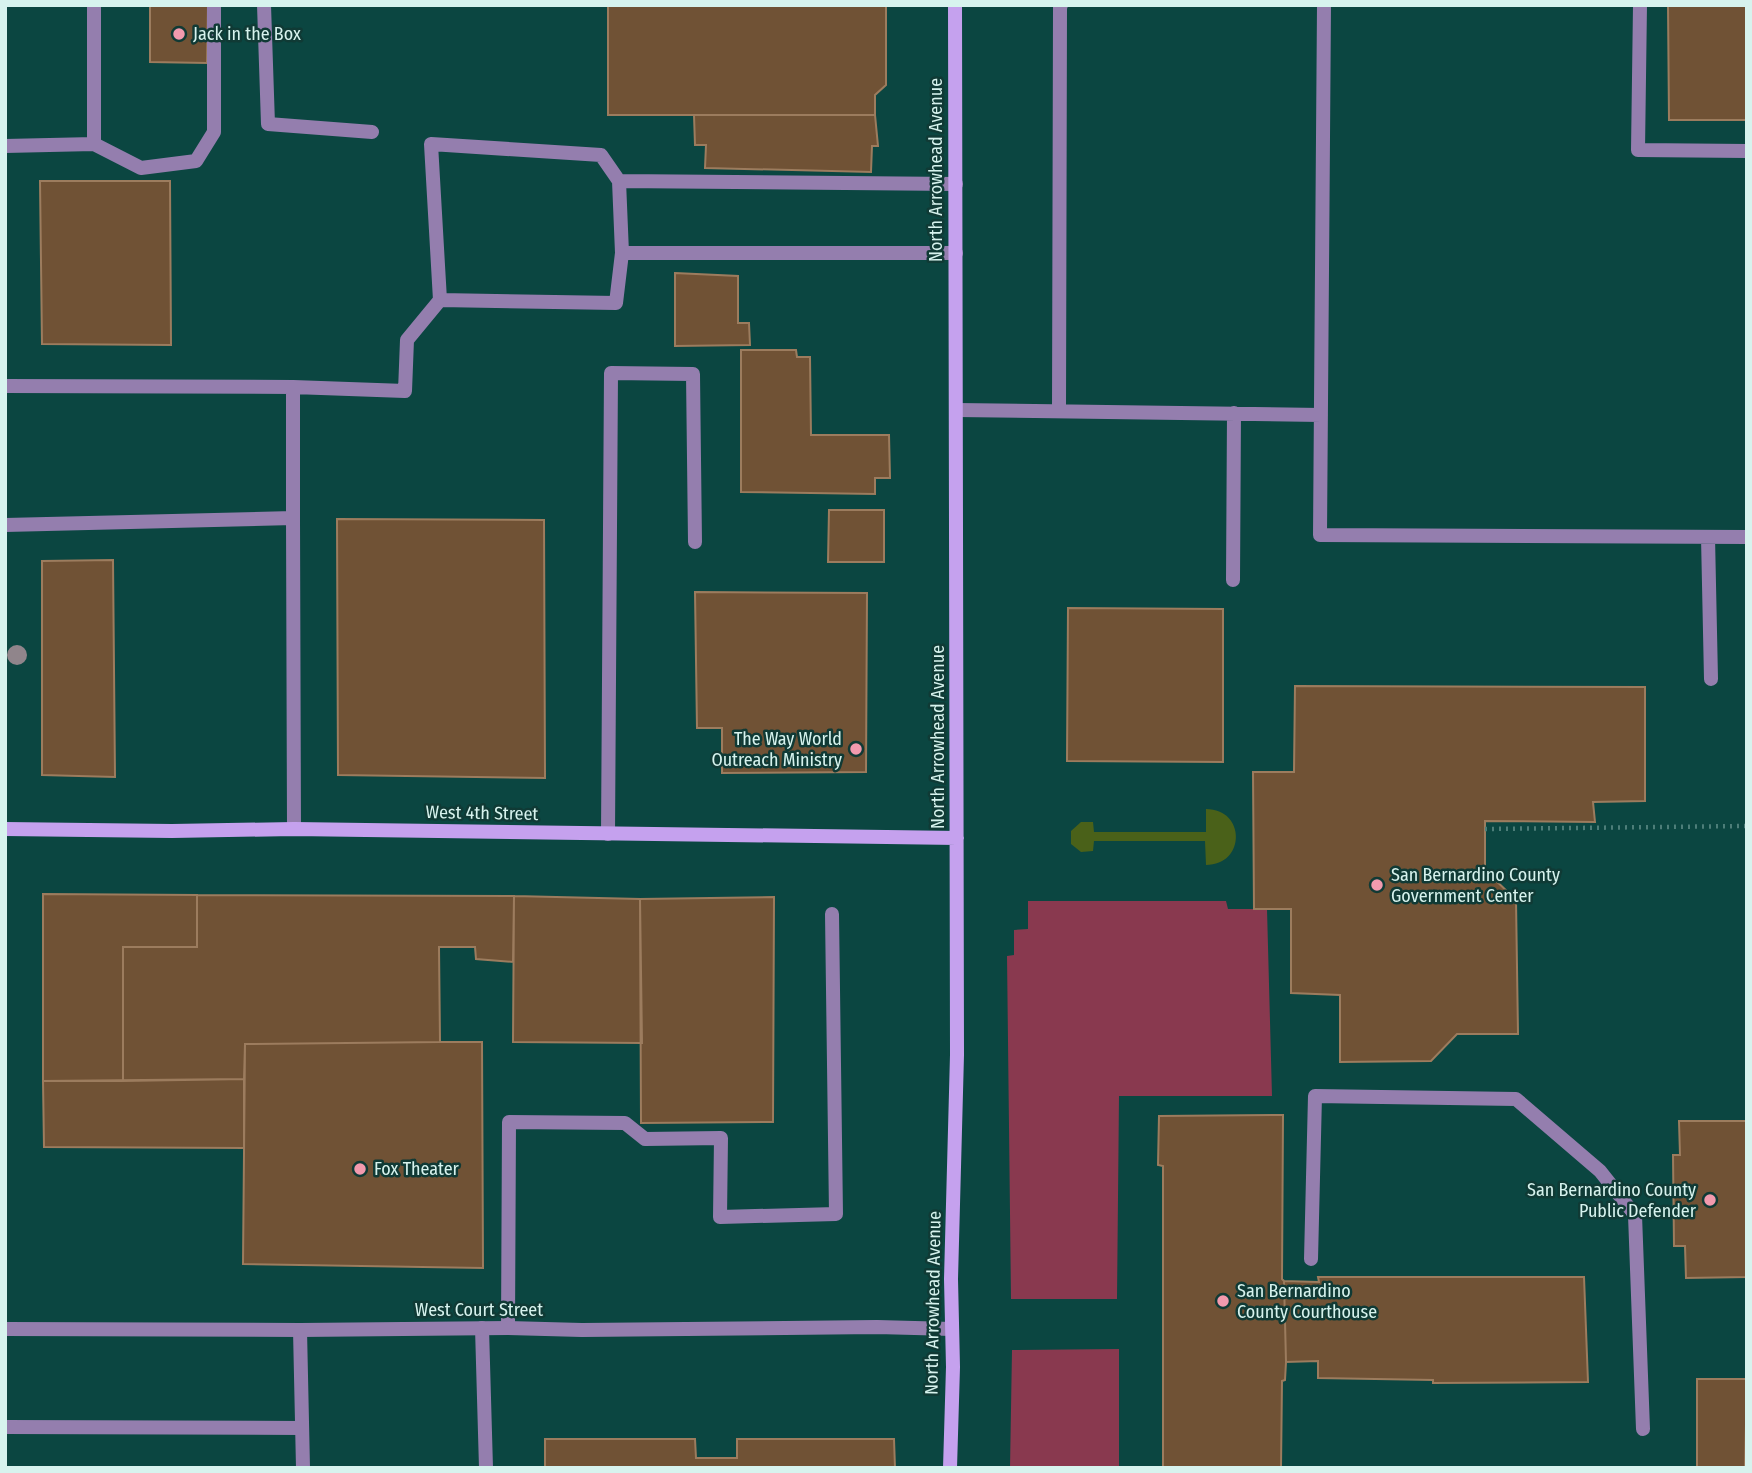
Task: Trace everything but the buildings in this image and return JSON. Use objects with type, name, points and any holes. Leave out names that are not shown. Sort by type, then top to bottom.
[{"type":"main road","name":"North Arrowhead Avenue","points":[[950,1468],[951,1279],[957,1055],[955,5]]},
{"type":"main road","name":"West 4th Street","points":[[5,829],[294,829],[957,838]]},
{"type":"street","points":[[94,5],[94,144]]},
{"type":"street","points":[[5,146],[94,144],[141,168],[196,161],[214,132],[214,5]]},
{"type":"street","points":[[264,5],[268,124],[372,132]]},
{"type":"street","points":[[1059,411],[1061,5]]},
{"type":"street","points":[[1324,5],[1320,535],[1747,537]]},
{"type":"street","points":[[1640,5],[1638,150],[1747,151]]},
{"type":"street","points":[[5,386],[293,387],[405,391],[407,340],[440,300],[431,144],[601,155],[619,181],[622,253],[616,303],[440,300]]},
{"type":"street","points":[[619,181],[956,184]]},
{"type":"street","points":[[622,253],[956,253]]},
{"type":"street","points":[[608,834],[611,373],[693,374],[695,542]]},
{"type":"street","points":[[293,387],[294,829]]},
{"type":"street","points":[[957,410],[1321,415]]},
{"type":"street","points":[[1233,580],[1234,414]]},
{"type":"street","points":[[5,525],[293,518]]},
{"type":"street","points":[[1708,537],[1711,679]]},
{"type":"street","points":[[508,1328],[509,1122],[625,1123],[645,1139],[721,1138],[720,1217],[836,1214],[832,914]]},
{"type":"street","points":[[1311,1259],[1315,1096],[1516,1099],[1600,1171],[1635,1215],[1643,1429]]},
{"type":"street","points":[[482,1328],[485,1468]]},
{"type":"street","name":"West Court Street","points":[[5,1329],[952,1329]]},
{"type":"street","points":[[300,1331],[303,1468]]},
{"type":"street","points":[[5,1427],[302,1428]]},
{"type":"path","points":[[1485,829],[1747,827]]},
{"type":"shaded area","points":[[1206,809],[1219,811],[1234,827],[1234,847],[1219,863],[1206,865],[1205,841],[1094,841],[1093,851],[1081,852],[1071,844],[1071,831],[1081,822],[1093,822],[1094,832],[1206,832]]},
{"type":"shaded area","points":[[1028,901],[1226,901],[1228,909],[1267,909],[1272,1096],[1119,1096],[1117,1299],[1011,1299],[1007,956],[1014,955],[1014,930],[1028,929]]},
{"type":"shaded area","points":[[1119,1349],[1119,1468],[1010,1468],[1012,1350]]},
{"type":"place","name":"Jack in the Box","points":[[179,34]]},
{"type":"place","name":"The Way World Outreach Ministry","points":[[856,749]]},
{"type":"place","name":"San Bernardino County Government Center","points":[[1377,885]]},
{"type":"place","name":"Fox Theater","points":[[360,1169]]},
{"type":"place","name":"San Bernardino County Public Defender","points":[[1710,1200]]},
{"type":"place","name":"San Bernardino County Courthouse","points":[[1223,1301]]}]
